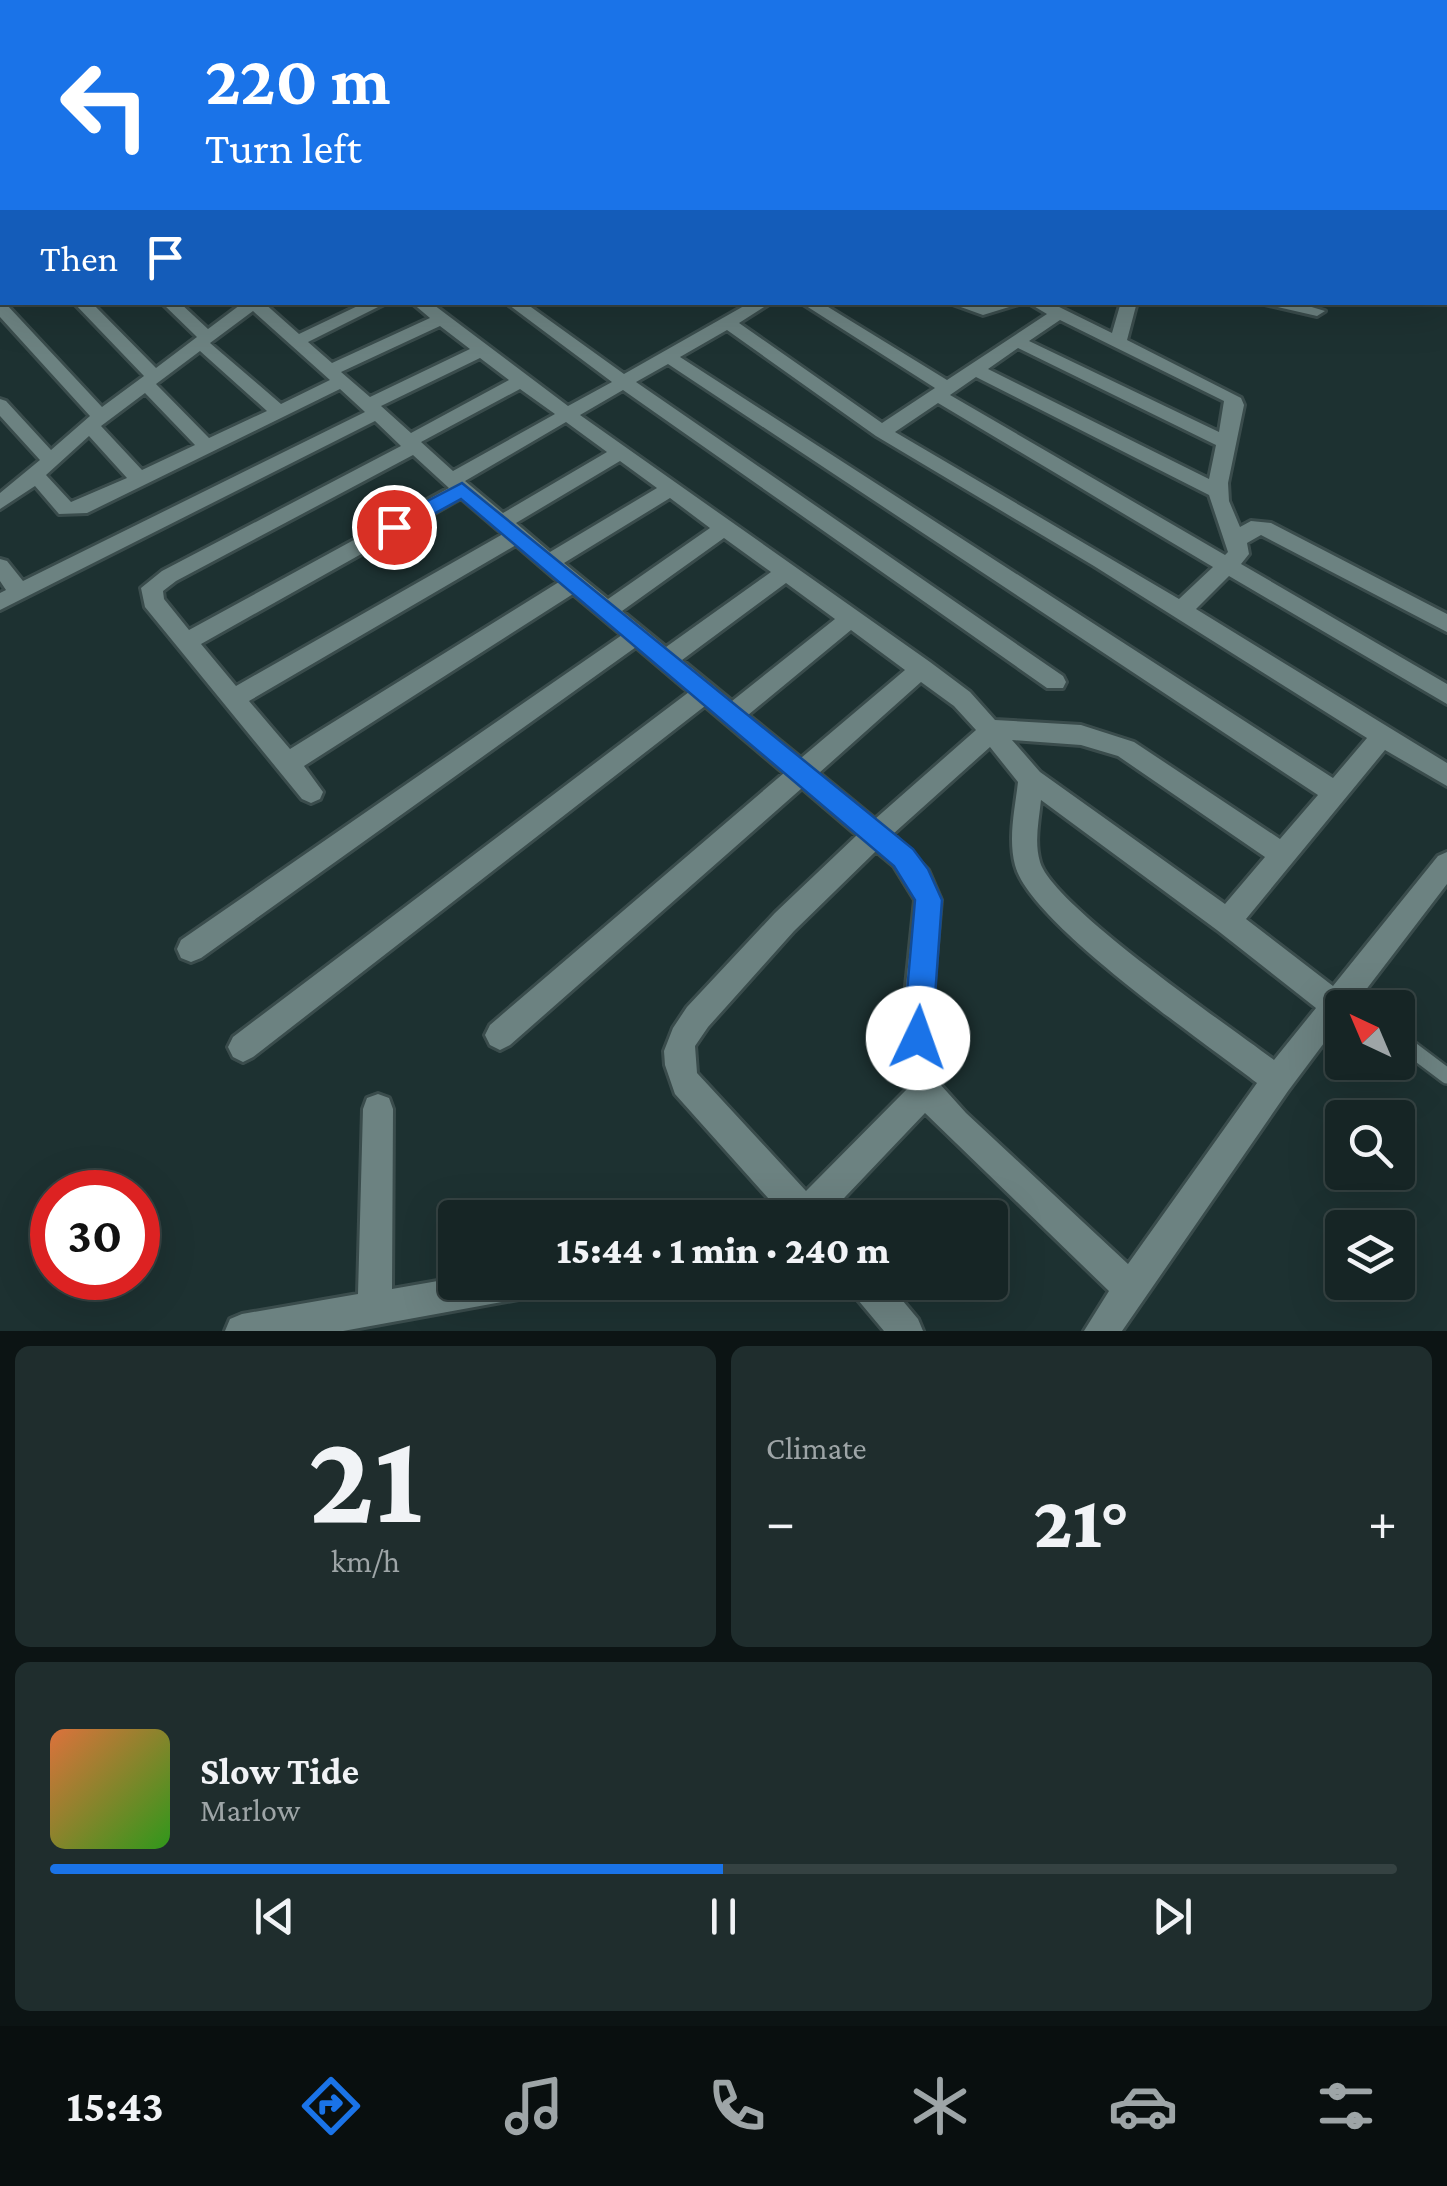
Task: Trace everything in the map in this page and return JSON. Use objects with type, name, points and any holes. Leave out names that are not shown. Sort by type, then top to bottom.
[{"type":"street","points":[[84,305],[205,445]]},
{"type":"street","points":[[172,305],[278,411]]},
{"type":"street","points":[[0,502],[96,421],[251,305]]},
{"type":"street","points":[[256,305],[457,485],[877,834],[911,868],[928,900],[917,1015],[918,1061],[926,1091],[955,1124],[1130,1289]]},
{"type":"street","points":[[342,305],[354,314]]},
{"type":"street","points":[[296,342],[374,305]]},
{"type":"street","points":[[423,305],[520,382],[922,668],[993,729],[1008,755],[1031,779],[1325,990]]},
{"type":"street","points":[[517,305],[1055,682]]},
{"type":"street","points":[[189,640],[758,305]]},
{"type":"street","points":[[813,305],[942,392],[1447,695]]},
{"type":"street","points":[[824,312],[838,305]]},
{"type":"street","points":[[966,305],[984,310],[1004,305]]},
{"type":"street","points":[[1041,305],[1232,398],[1235,405],[1218,492],[1221,508],[1239,539],[1239,554],[1182,610]]},
{"type":"street","points":[[1118,342],[1127,305]]},
{"type":"street","points":[[1278,305],[1316,313]]},
{"type":"street","points":[[0,307],[96,421],[138,478]]},
{"type":"street","points":[[882,432],[1058,314]]},
{"type":"street","points":[[35,475],[72,511],[278,411],[441,319]]},
{"type":"street","points":[[726,322],[882,432],[1182,610],[1447,776]]},
{"type":"street","points":[[1019,342],[1228,444]]},
{"type":"street","points":[[0,566],[10,597],[480,350]]},
{"type":"street","points":[[669,357],[1334,792]]},
{"type":"street","points":[[976,370],[1218,492]]},
{"type":"street","points":[[312,792],[150,595],[158,582],[520,382]]},
{"type":"street","points":[[4,414],[50,459]]},
{"type":"street","points":[[236,698],[510,528],[622,452]]},
{"type":"street","points":[[549,562],[672,488]]},
{"type":"street","points":[[606,611],[724,528]]},
{"type":"street","points":[[1239,539],[1250,528],[1264,528],[1447,624]]},
{"type":"street","points":[[665,660],[786,572]]},
{"type":"street","points":[[288,762],[574,583]]},
{"type":"street","points":[[732,716],[851,618]]},
{"type":"street","points":[[191,949],[635,636]]},
{"type":"street","points":[[500,1036],[922,668]]},
{"type":"street","points":[[243,1047],[705,693]]},
{"type":"street","points":[[791,1200],[686,1083],[678,1066],[680,1046],[692,1024],[745,962],[993,729],[1081,735],[1126,749],[1281,854]]},
{"type":"street","points":[[1227,921],[1383,736]]},
{"type":"street","points":[[1031,779],[1024,844],[1028,868],[1046,897],[1104,948],[1277,1080]]},
{"type":"street","points":[[1355,990],[1447,864]]},
{"type":"street","points":[[1101,1331],[1277,1080],[1325,1026]]},
{"type":"street","points":[[822,1200],[926,1091]]},
{"type":"street","points":[[375,1309],[378,1109]]},
{"type":"street","points":[[242,1331],[438,1298]]},
{"type":"street","points":[[880,1300],[906,1331]]},
{"type":"lane","points":[[1415,1052],[1447,1076]]},
{"type":"route","points":[[394,527],[462,489],[903,858],[919,878],[928,900],[918,1038]]}]
